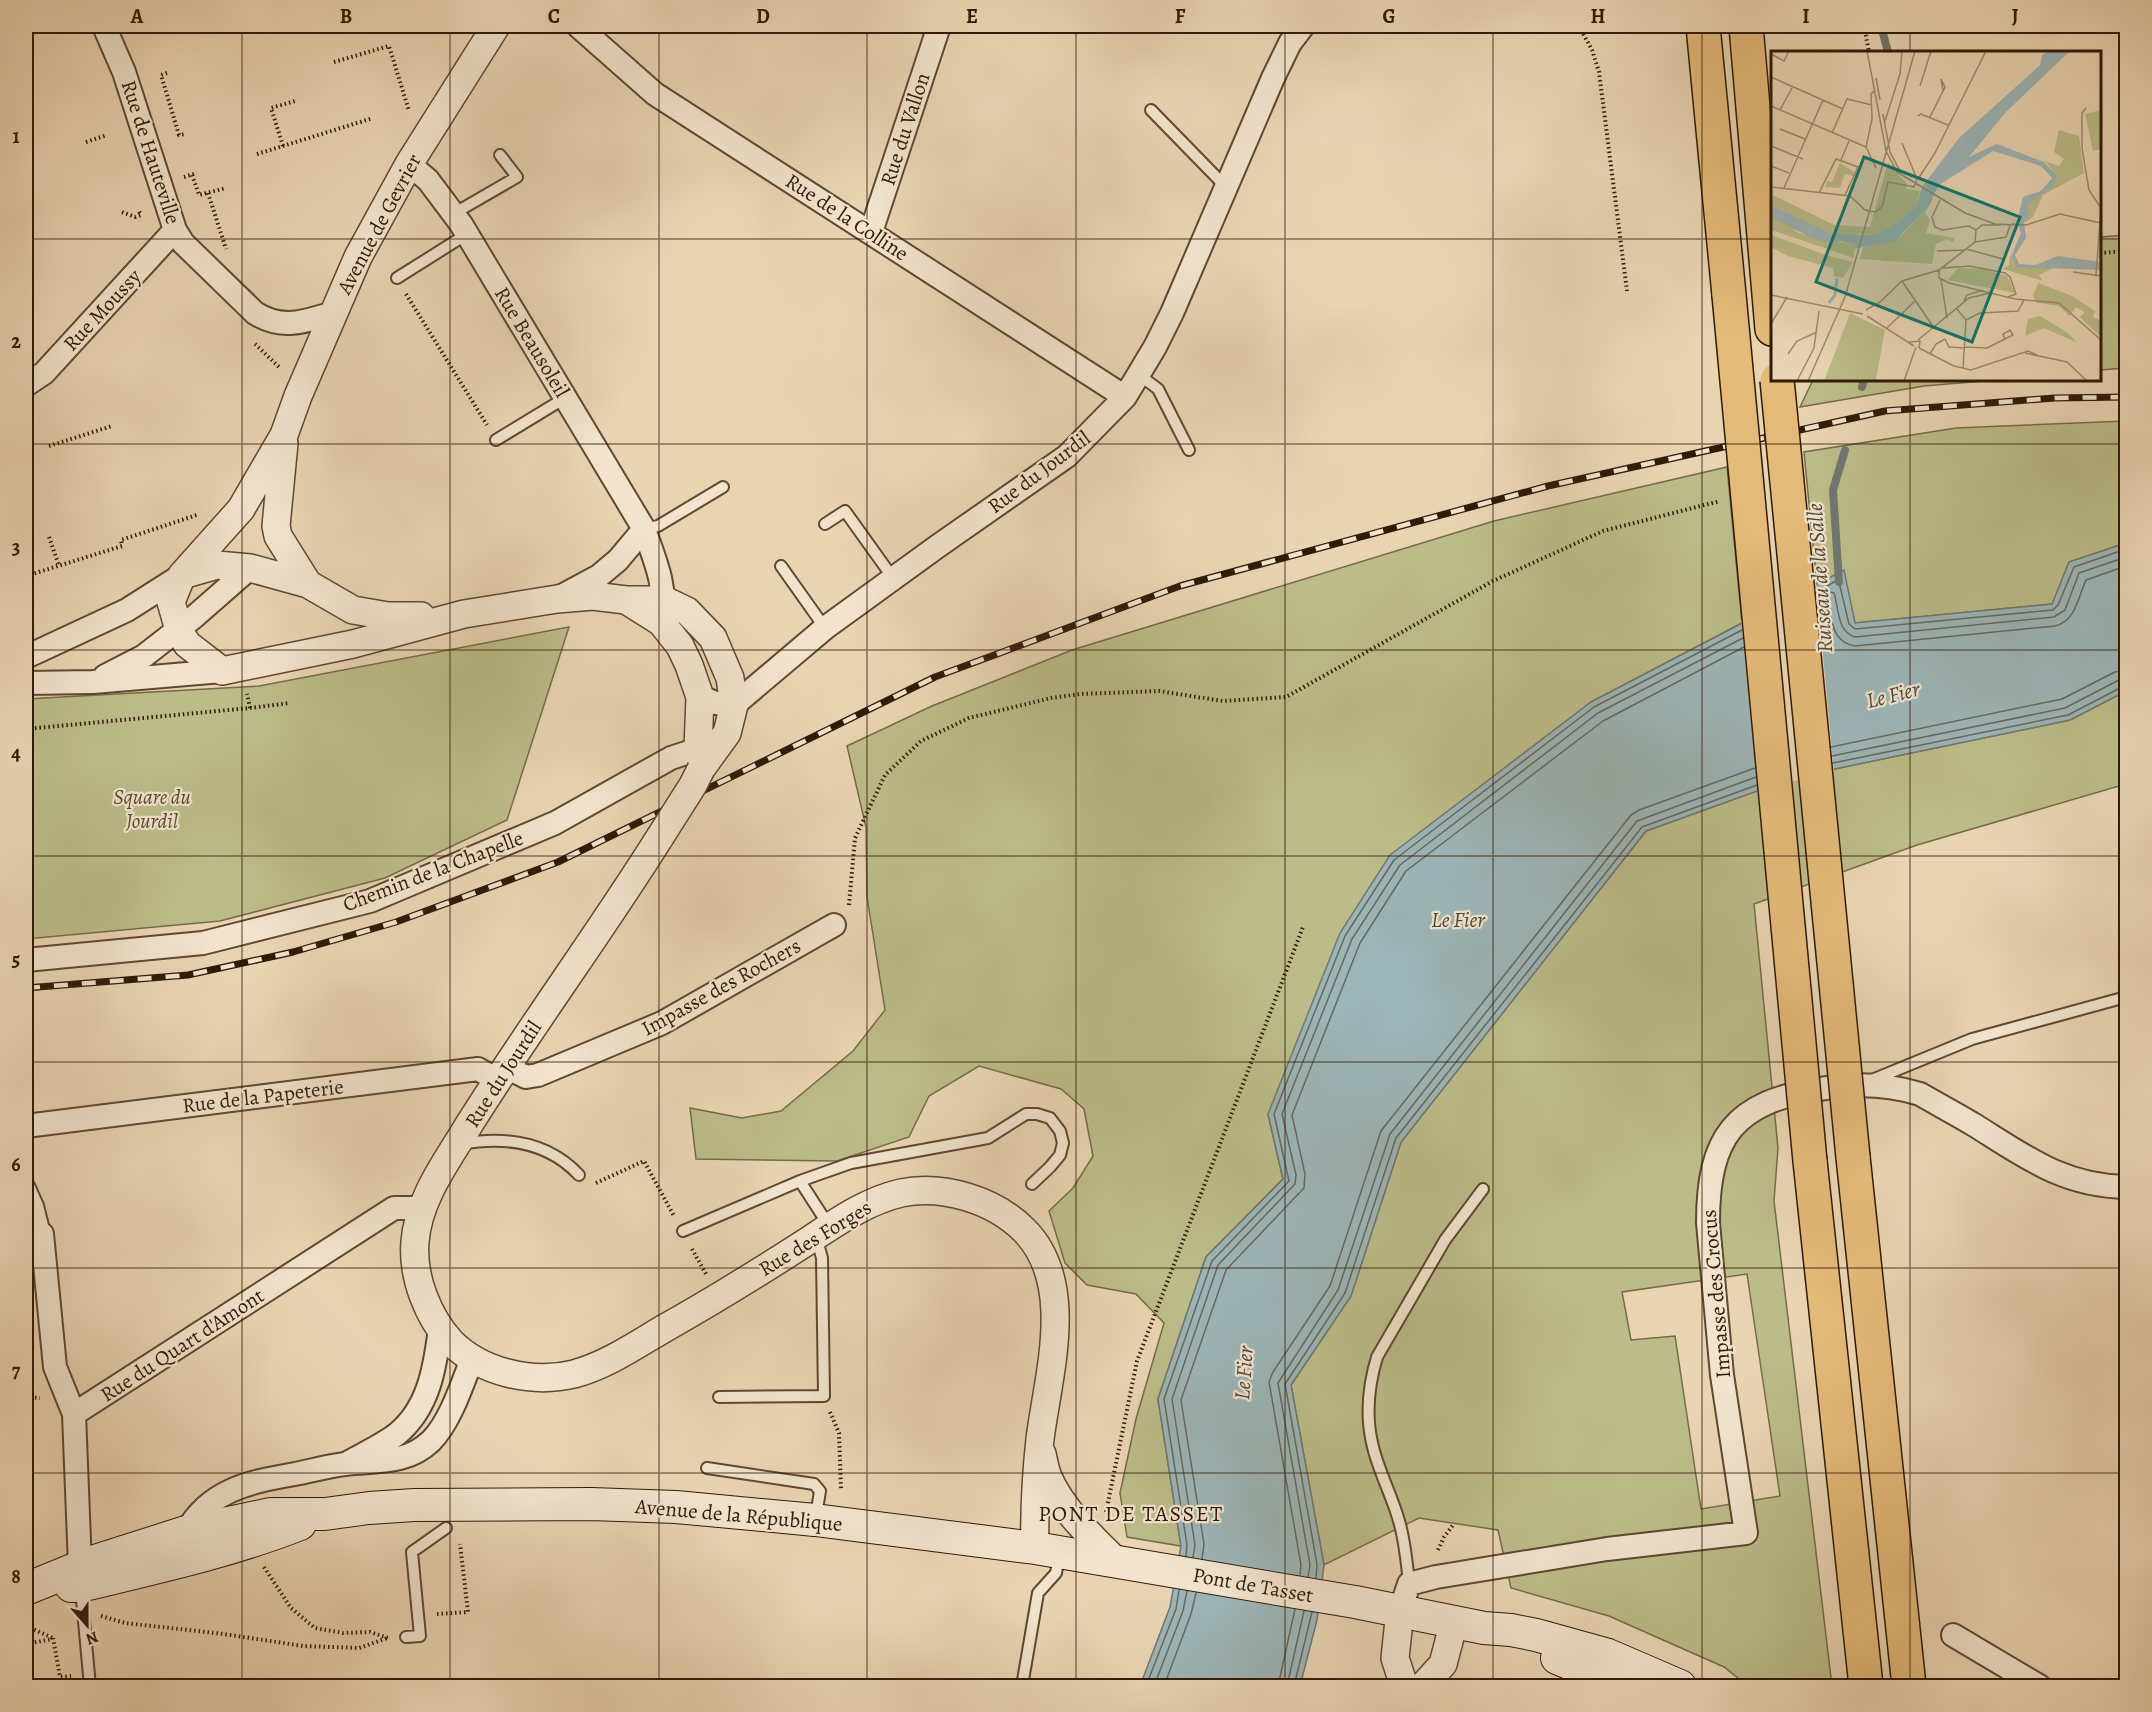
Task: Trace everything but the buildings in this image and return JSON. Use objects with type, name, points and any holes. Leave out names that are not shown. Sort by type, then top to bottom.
[{"type":"highway","points":[[1703,26],[1810,1161],[1866,1686]]},
{"type":"highway","points":[[1746,26],[1771,310]]},
{"type":"highway","points":[[1777,381],[1852,1157],[1909,1686]]},
{"type":"main road","name":"Avenue de la République","points":[[81,1588],[186,1532],[271,1514],[325,1514],[414,1505],[591,1504],[676,1507],[815,1520],[1047,1550],[1151,1567]]},
{"type":"main road","name":"Avenue de la République","points":[[30,1588],[81,1588],[273,1534],[325,1514]]},
{"type":"main road","name":"Pont de Tasset","points":[[1151,1567],[1355,1602],[1405,1598],[1454,1622],[1484,1628]]},
{"type":"main road","points":[[1484,1628],[1619,1686]]},
{"type":"main road","points":[[1484,1628],[1536,1635],[1608,1655],[1680,1686]]},
{"type":"street","name":"Rue de Hauteville","points":[[104,26],[124,72],[175,230],[183,243],[264,319],[275,323],[302,323],[333,314]]},
{"type":"street","name":"Avenue de Gevrier","points":[[26,657],[127,610],[182,575],[241,509],[284,435],[298,396],[358,257],[409,164],[496,26]]},
{"type":"street","name":"Rue de la Colline","points":[[578,26],[655,94],[1125,397]]},
{"type":"street","name":"Rue du Vallon","points":[[871,232],[939,26]]},
{"type":"street","name":"Rue du Jourdil","points":[[734,705],[825,628],[1067,456],[1125,397],[1173,313],[1273,78],[1290,43],[1304,26]]},
{"type":"street","name":"Rue Beausoleil","points":[[409,164],[428,180],[467,234],[644,529],[660,574],[663,611]]},
{"type":"street","name":"Rue Moussy","points":[[26,385],[44,373],[175,230]]},
{"type":"street","name":"Avenue de Gevrier","points":[[284,435],[276,526],[278,536],[308,584]]},
{"type":"street","points":[[557,599],[599,576],[618,560],[644,529]]},
{"type":"street","name":"Avenue de Gevrier","points":[[93,682],[144,656],[179,630],[249,568],[278,536]]},
{"type":"street","name":"Avenue de Gevrier","points":[[182,575],[217,565],[249,568],[308,584],[353,610],[388,616],[464,614]]},
{"type":"street","name":"Avenue de Gevrier","points":[[182,575],[171,602],[179,630],[187,645],[233,669]]},
{"type":"street","name":"Avenue de Gevrier","points":[[26,683],[93,682],[233,669],[352,644],[464,614],[557,599],[593,596],[626,600],[663,611],[687,611],[712,639],[730,678],[734,705]]},
{"type":"street","name":"Avenue de Gevrier","points":[[663,611],[689,665],[700,697]]},
{"type":"street","points":[[700,697],[716,703],[734,705],[727,733],[705,755],[700,697]]},
{"type":"street","name":"Rue du Jourdil","points":[[472,1359],[455,1346],[440,1329],[427,1305],[416,1264],[414,1243],[422,1208],[437,1177],[502,1074],[609,918],[693,785],[705,755]]},
{"type":"street","name":"Chemin de la Chapelle","points":[[26,960],[203,943],[370,901],[555,823],[671,758],[705,755]]},
{"type":"street","name":"Impasse des Rochers","points":[[502,1074],[526,1077],[538,1075],[662,1023],[834,924]]},
{"type":"street","name":"Rue de la Papeterie","points":[[26,1126],[478,1069],[502,1074]]},
{"type":"street","name":"Impasse des Crocus","points":[[1405,1598],[1469,1570],[1607,1549],[1746,1533],[1722,1375],[1708,1223],[1708,1200],[1712,1171],[1718,1154],[1734,1126],[1745,1114],[1759,1106],[1792,1093],[1860,1085],[1899,1087],[1920,1094],[2034,1163],[2073,1180],[2105,1187],[2127,1187]]},
{"type":"street","points":[[26,1186],[35,1206],[42,1233],[55,1366],[74,1414],[81,1588]]},
{"type":"street","name":"Rue des Forges","points":[[472,1359],[502,1372],[526,1376],[550,1377],[593,1368],[718,1298],[847,1215],[874,1201],[902,1193],[927,1190],[975,1200],[1000,1213],[1024,1230],[1042,1258],[1051,1282],[1056,1310],[1056,1335],[1035,1490],[1047,1550]]},
{"type":"street","name":"Rue du Quart d'Amont","points":[[74,1414],[394,1208],[422,1208]]},
{"type":"street","points":[[345,1464],[396,1435],[415,1415],[435,1367],[440,1329]]},
{"type":"street","points":[[169,1565],[186,1532],[214,1500],[241,1486],[255,1481],[345,1464],[388,1462],[421,1450],[442,1426],[461,1388],[472,1359]]},
{"type":"street","name":"Rue des Forges","points":[[1040,1444],[1047,1476],[1058,1497],[1116,1561]]},
{"type":"street","points":[[1404,1686],[1395,1658],[1405,1598]]},
{"type":"street","points":[[1423,1686],[1443,1664],[1454,1622]]},
{"type":"street","points":[[1953,1635],[2039,1686]]},
{"type":"lane","points":[[1151,110],[1226,187]]},
{"type":"lane","points":[[453,214],[518,177],[500,155]]},
{"type":"lane","points":[[396,278],[467,234]]},
{"type":"lane","points":[[1138,374],[1158,388],[1189,450]]},
{"type":"lane","points":[[496,440],[566,398]]},
{"type":"lane","points":[[644,529],[658,526],[723,487]]},
{"type":"lane","points":[[825,524],[845,511],[893,578]]},
{"type":"lane","points":[[781,566],[825,628]]},
{"type":"lane","points":[[1860,1085],[1972,1039],[2127,997]]},
{"type":"lane","points":[[683,1231],[800,1181],[851,1163],[988,1138],[1026,1114],[1037,1114],[1050,1119],[1060,1131],[1063,1143],[1060,1155],[1032,1184]]},
{"type":"lane","points":[[458,1144],[484,1140],[534,1144],[567,1162],[579,1175]]},
{"type":"lane","points":[[719,1397],[824,1396],[823,1231],[800,1181]]},
{"type":"lane","points":[[1405,1598],[1403,1539],[1373,1447],[1367,1401],[1371,1377],[1377,1357],[1445,1240],[1483,1189]]},
{"type":"lane","points":[[707,1468],[814,1484],[820,1491],[815,1520]]},
{"type":"lane","points":[[406,1637],[420,1635],[412,1552],[446,1528]]},
{"type":"lane","points":[[1022,1686],[1038,1593],[1056,1573],[1047,1550]]},
{"type":"lane","points":[[81,1588],[90,1686]]},
{"type":"path","points":[[1579,26],[1592,50],[1599,72],[1627,291]]},
{"type":"path","points":[[1864,26],[1869,51]]},
{"type":"path","points":[[334,62],[389,46],[412,122],[427,134]]},
{"type":"path","points":[[167,73],[161,75],[179,135],[176,141]]},
{"type":"path","points":[[283,146],[271,108],[295,101]]},
{"type":"path","points":[[256,154],[373,118]]},
{"type":"path","points":[[179,135],[186,134]]},
{"type":"path","points":[[86,142],[107,135]]},
{"type":"path","points":[[186,176],[195,173],[199,195],[226,188]]},
{"type":"path","points":[[208,193],[222,236]]},
{"type":"path","points":[[122,212],[135,217],[141,215],[140,213]]},
{"type":"path","points":[[2101,253],[2127,251]]},
{"type":"path","points":[[396,278],[496,440]]},
{"type":"path","points":[[49,446],[112,426]]},
{"type":"path","points":[[834,924],[849,908],[855,838],[885,775],[921,741],[959,722],[1051,698],[1080,694],[1159,691],[1223,701],[1286,696],[1493,581],[1603,531],[1720,501]]},
{"type":"path","points":[[26,576],[123,546],[121,540],[201,514],[214,514],[229,521]]},
{"type":"path","points":[[49,537],[58,566]]},
{"type":"path","points":[[233,669],[250,708]]},
{"type":"path","points":[[26,729],[290,703]]},
{"type":"path","points":[[1084,1527],[1103,1523],[1137,1361],[1303,927]]},
{"type":"path","points":[[644,1161],[660,1193]]},
{"type":"path","points":[[839,1433],[841,1496]]},
{"type":"path","points":[[418,1616],[468,1612],[460,1544]]},
{"type":"path","points":[[261,1563],[291,1608],[315,1628],[343,1633],[370,1632],[387,1638]]},
{"type":"path","points":[[81,1588],[125,1623],[303,1646],[359,1648],[387,1638],[406,1637]]},
{"type":"path","points":[[26,1626],[53,1638]]},
{"type":"path","points":[[53,1638],[60,1677],[89,1673]]},
{"type":"path","points":[[26,1644],[53,1638]]},
{"type":"green space","points":[[2126,235],[2126,368],[2101,370],[2101,237]]},
{"type":"green space","points":[[1813,381],[1984,381],[1924,386],[1800,407]]},
{"type":"green space","points":[[2126,421],[2126,543],[2069,562],[2053,604],[1855,623],[1843,571],[1817,585],[1804,452],[1956,428]]},
{"type":"green space","points":[[1727,467],[1742,623],[1591,702],[1268,1114],[1283,1179],[1206,1257],[1158,1399],[1181,1546],[1127,1537],[1120,1493],[1136,1419],[1164,1323],[1136,1294],[1087,1285],[1065,1263],[1049,1211],[1073,1188],[1093,1156],[1084,1109],[1061,1089],[979,1066],[929,1096],[909,1137],[837,1161],[696,1159],[690,1108],[742,1118],[781,1111],[853,1051],[885,1010],[867,897],[866,827],[847,746],[932,706],[1072,650],[1494,521]]},
{"type":"green space","name":"Square du Jourdil","points":[[569,627],[507,820],[385,878],[220,921],[26,939],[26,699],[259,686]]},
{"type":"green space","points":[[2126,691],[2126,784],[1917,845],[1754,904],[1778,1148],[1774,1201],[1832,1686],[1748,1686],[1724,1667],[1609,1616],[1511,1588],[1498,1530],[1419,1518],[1324,1565],[1291,1385],[1351,1296],[1401,1142],[1646,831],[1796,777],[2070,720]],"holes":[[[1747,1274],[1780,1496],[1701,1509],[1675,1336],[1631,1340],[1622,1292]]]},
{"type":"water","name":"Le Fier","points":[[2126,543],[2126,691],[2070,720],[1796,777],[1646,831],[1401,1142],[1351,1296],[1291,1385],[1324,1565],[1317,1620],[1300,1686],[1140,1686],[1170,1607],[1181,1546],[1158,1399],[1206,1257],[1283,1179],[1268,1114],[1340,933],[1390,855],[1591,702],[1844,570],[1855,623],[2052,604],[2069,562]]},
{"type":"pier","points":[[1816,581],[1834,772],[1797,780],[1758,794],[1741,620]]},
{"type":"waterway","name":"Ruiseau de la Salle","points":[[1881,26],[1888,51]]},
{"type":"waterway","name":"Ruiseau de la Salle","points":[[1862,387],[1864,381]]},
{"type":"waterway","name":"Ruiseau de la Salle","points":[[1839,582],[1833,490],[1845,450]]},
{"type":"railway","points":[[26,988],[188,975],[293,952],[396,922],[558,862],[935,677],[1180,586],[1548,486],[1885,411],[2055,398],[2126,397]]},
{"type":"district","name":"PONT DE TASSET","points":[[1131,1514]]}]
